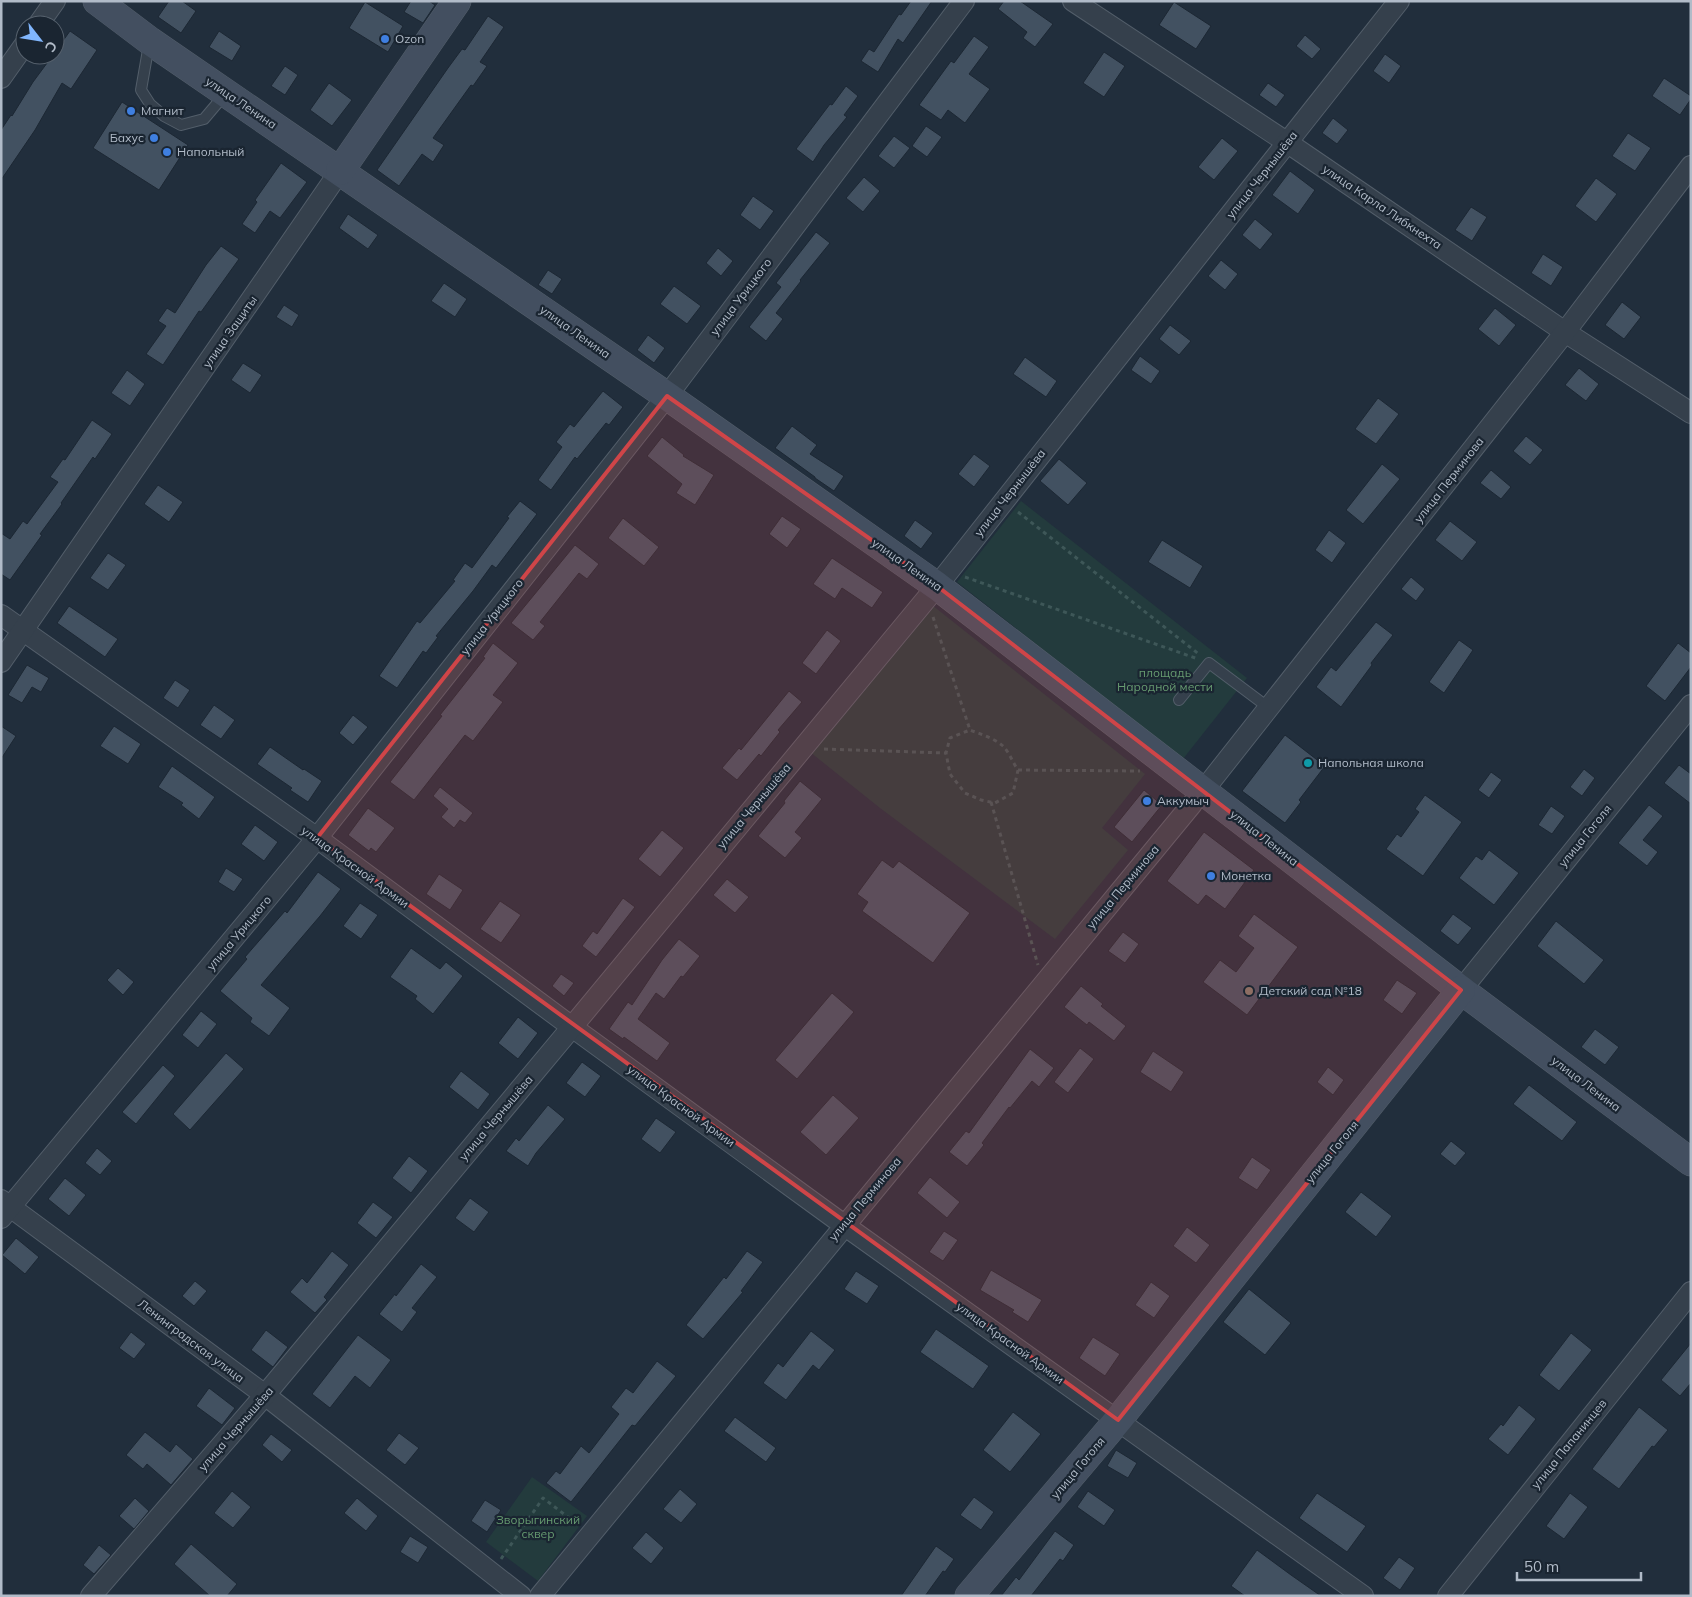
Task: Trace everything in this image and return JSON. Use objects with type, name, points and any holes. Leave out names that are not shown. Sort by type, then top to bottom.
[{"type":"street","points":[[45,15],[55,1]]},
{"type":"street","name":"улица Ленина","points":[[97,1],[150,41],[667,396],[937,585],[1197,798],[1461,990],[1691,1162]]},
{"type":"street","name":"улица Защиты","points":[[1,662],[457,1]]},
{"type":"street","name":"улица Урицкого","points":[[4,1208],[318,838],[667,396],[964,1]]},
{"type":"street","name":"улица Карла Либкнехта","points":[[1073,1],[1288,143],[1565,332],[1691,413]]},
{"type":"street","name":"улица Чернышёва","points":[[90,1596],[265,1395],[937,585],[1399,1]]},
{"type":"street","points":[[1,78],[15,58]]},
{"type":"street","name":"улица Перминова","points":[[540,1596],[1197,798],[1565,332],[1691,166]]},
{"type":"street","name":"улица Красной Армии","points":[[1,615],[318,838],[572,1027],[844,1225],[1363,1596]]},
{"type":"street","name":"улица Гоголя","points":[[969,1596],[1118,1420],[1461,990],[1691,706]]},
{"type":"street","name":"Ленинградская улица","points":[[4,1208],[265,1395],[521,1596]]},
{"type":"street","name":"улица Папанинцев","points":[[1448,1596],[1691,1292]]},
{"type":"lane","points":[[150,41],[141,90],[150,104],[164,116],[180,125],[204,119],[226,93]]},
{"type":"lane","points":[[1179,700],[1209,662],[1269,708]]},
{"type":"path","points":[[1004,501],[1209,662]]},
{"type":"path","points":[[970,730],[937,585],[1209,662]]},
{"type":"path","points":[[1018,770],[1013,793],[995,803],[965,793],[950,774],[946,753],[950,738],[970,730],[983,734],[1004,746],[1018,770],[1149,771]]},
{"type":"path","points":[[802,748],[946,753]]},
{"type":"path","points":[[991,802],[1044,983]]},
{"type":"path","points":[[491,1573],[542,1498],[590,1534]]},
{"type":"highlighted area","points":[[667,396],[937,586],[1461,990],[1118,1420],[317,838]]},
{"type":"green space","name":"площадь Народной мести","points":[[1021,501],[1247,678],[1183,759],[957,582]]},
{"type":"green space","points":[[932,605],[1145,774],[1102,828],[1128,850],[1055,939],[880,808],[810,752]]},
{"type":"green space","name":"Зворыгинский сквер","points":[[532,1477],[587,1516],[538,1581],[486,1542]]},
{"type":"building","points":[[169,1],[182,1],[196,11],[181,33],[158,17]]},
{"type":"building","points":[[411,1],[429,1],[435,5],[423,23],[404,12]]},
{"type":"building","points":[[911,1],[932,1],[903,43],[898,39],[878,72],[861,61],[869,49],[874,52],[899,14],[901,15]]},
{"type":"building","points":[[1004,1],[1020,1],[1053,24],[1035,47],[1023,38],[1027,32],[998,9]]},
{"type":"building","points":[[365,2],[403,26],[388,52],[349,28]]},
{"type":"building","points":[[1174,2],[1211,26],[1196,49],[1159,25]]},
{"type":"building","points":[[488,16],[504,27],[480,62],[487,66],[433,138],[444,145],[433,162],[422,154],[399,186],[377,170],[448,68],[462,49],[465,50]]},
{"type":"building","points":[[70,31],[97,50],[71,89],[62,83],[35,130],[1,180],[1,130],[46,65],[65,65],[65,38]]},
{"type":"building","points":[[219,31],[241,46],[232,61],[209,47]]},
{"type":"building","points":[[1305,35],[1321,49],[1312,59],[1296,46]]},
{"type":"building","points":[[974,36],[989,47],[969,74],[990,89],[965,123],[948,110],[941,120],[919,105],[951,61],[954,63]]},
{"type":"building","points":[[1104,52],[1125,66],[1104,97],[1083,83]]},
{"type":"building","points":[[1385,54],[1401,66],[1389,83],[1373,71]]},
{"type":"building","points":[[285,66],[298,75],[285,95],[271,86]]},
{"type":"building","points":[[1664,78],[1691,96],[1691,99],[1680,115],[1652,96]]},
{"type":"building","points":[[329,83],[352,100],[332,126],[310,110]]},
{"type":"building","points":[[1268,83],[1285,95],[1276,107],[1259,95]]},
{"type":"building","points":[[846,86],[858,96],[844,115],[847,117],[813,162],[796,149]]},
{"type":"building","points":[[122,102],[188,145],[159,190],[93,148]]},
{"type":"building","points":[[1333,118],[1348,130],[1337,144],[1322,133]]},
{"type":"building","points":[[926,126],[942,137],[927,157],[912,146]]},
{"type":"building","points":[[1628,133],[1651,148],[1635,171],[1612,156]]},
{"type":"building","points":[[894,136],[910,148],[894,168],[878,156]]},
{"type":"building","points":[[1222,138],[1238,151],[1214,180],[1198,167]]},
{"type":"building","points":[[281,163],[307,182],[280,218],[270,211],[255,233],[242,224],[257,202],[255,200]]},
{"type":"building","points":[[1290,171],[1315,190],[1298,214],[1272,195]]},
{"type":"building","points":[[864,177],[880,191],[863,212],[846,198]]},
{"type":"building","points":[[1596,178],[1617,194],[1596,222],[1575,206]]},
{"type":"building","points":[[753,196],[774,211],[760,230],[740,215]]},
{"type":"building","points":[[1471,207],[1487,217],[1472,241],[1455,230]]},
{"type":"building","points":[[348,214],[378,235],[368,249],[339,228]]},
{"type":"building","points":[[1255,219],[1273,234],[1260,250],[1242,235]]},
{"type":"building","points":[[816,232],[830,243],[776,313],[783,319],[766,341],[749,327],[781,287],[776,283]]},
{"type":"building","points":[[221,246],[239,259],[201,312],[199,311],[163,365],[146,354],[166,326],[158,321],[167,308],[175,313],[206,265]]},
{"type":"building","points":[[718,248],[733,261],[721,276],[706,263]]},
{"type":"building","points":[[1543,254],[1563,267],[1551,286],[1531,273]]},
{"type":"building","points":[[1221,260],[1238,274],[1225,290],[1208,276]]},
{"type":"building","points":[[548,270],[562,279],[552,294],[538,285]]},
{"type":"building","points":[[444,283],[467,299],[455,317],[431,301]]},
{"type":"building","points":[[674,286],[701,306],[687,324],[660,304]]},
{"type":"building","points":[[1622,302],[1641,317],[1624,339],[1605,325]]},
{"type":"building","points":[[284,305],[299,315],[292,327],[276,317]]},
{"type":"building","points":[[1495,308],[1516,325],[1499,346],[1478,329]]},
{"type":"building","points":[[1170,325],[1191,341],[1179,355],[1159,339]]},
{"type":"building","points":[[648,335],[665,348],[654,363],[637,350]]},
{"type":"building","points":[[1140,356],[1160,371],[1151,384],[1131,370]]},
{"type":"building","points":[[1025,357],[1057,381],[1046,397],[1013,374]]},
{"type":"building","points":[[243,363],[262,375],[250,393],[231,380]]},
{"type":"building","points":[[1579,368],[1599,384],[1586,401],[1565,385]]},
{"type":"building","points":[[127,370],[145,384],[130,406],[111,393]]},
{"type":"building","points":[[603,391],[623,407],[609,425],[606,423],[577,459],[575,457],[551,490],[538,480],[562,447],[556,442],[570,424],[574,427]]},
{"type":"building","points":[[1378,398],[1399,414],[1376,444],[1355,429]]},
{"type":"building","points":[[92,420],[112,434],[95,459],[93,457],[10,580],[1,574],[1,533],[10,539],[23,521],[27,524],[58,482],[50,477],[63,459],[65,460]]},
{"type":"building","points":[[792,426],[817,445],[810,454],[844,476],[834,491],[775,448]]},
{"type":"building","points":[[1526,436],[1543,450],[1530,465],[1513,451]]},
{"type":"building","points":[[662,437],[683,456],[714,475],[695,505],[676,493],[682,484],[647,456]]},
{"type":"building","points":[[974,454],[990,466],[974,487],[958,474]]},
{"type":"building","points":[[1059,459],[1087,483],[1068,505],[1040,481]]},
{"type":"building","points":[[1382,464],[1400,479],[1363,524],[1346,510]]},
{"type":"building","points":[[1491,470],[1511,487],[1501,499],[1480,483]]},
{"type":"building","points":[[158,485],[183,502],[169,522],[144,504]]},
{"type":"building","points":[[520,501],[537,514],[496,568],[492,565],[436,636],[438,637],[426,653],[423,651],[397,688],[379,676],[417,621],[420,623],[455,581],[453,580],[465,563],[472,568]]},
{"type":"building","points":[[782,516],[801,529],[787,548],[769,534]]},
{"type":"building","points":[[623,518],[659,547],[644,566],[608,538]]},
{"type":"building","points":[[915,520],[933,533],[921,549],[904,536]]},
{"type":"building","points":[[1450,521],[1477,542],[1462,561],[1435,540]]},
{"type":"building","points":[[1329,530],[1346,543],[1332,563],[1315,550]]},
{"type":"building","points":[[1162,540],[1203,566],[1190,588],[1148,562]]},
{"type":"building","points":[[575,545],[599,564],[587,579],[579,573],[540,622],[545,626],[533,640],[511,623]]},
{"type":"building","points":[[108,553],[126,565],[108,590],[90,578]]},
{"type":"building","points":[[832,558],[883,592],[872,608],[842,588],[835,599],[813,584]]},
{"type":"building","points":[[1411,577],[1425,589],[1416,601],[1401,589]]},
{"type":"building","points":[[69,606],[118,639],[105,657],[57,623]]},
{"type":"building","points":[[1376,622],[1393,635],[1341,707],[1316,687],[1331,667],[1336,671]]},
{"type":"building","points":[[827,630],[841,641],[816,674],[802,663]]},
{"type":"building","points":[[1459,640],[1473,650],[1444,693],[1429,682]]},
{"type":"building","points":[[493,643],[518,663],[493,695],[503,702],[473,741],[465,735],[414,800],[390,782],[485,658],[483,657]]},
{"type":"building","points":[[1678,643],[1691,653],[1691,667],[1665,701],[1646,686]]},
{"type":"building","points":[[27,665],[49,678],[41,692],[32,687],[22,703],[8,695]]},
{"type":"building","points":[[175,680],[190,690],[178,708],[163,698]]},
{"type":"building","points":[[789,691],[802,702],[778,730],[780,732],[761,756],[759,754],[737,780],[722,768],[739,748],[741,750]]},
{"type":"building","points":[[214,705],[235,720],[221,739],[200,725]]},
{"type":"building","points":[[353,715],[368,727],[353,745],[339,733]]},
{"type":"building","points":[[1,726],[16,736],[1,759]]},
{"type":"building","points":[[114,726],[141,744],[128,764],[100,746]]},
{"type":"building","points":[[1285,735],[1325,766],[1299,800],[1301,802],[1285,823],[1242,791]]},
{"type":"building","points":[[270,747],[322,781],[308,802],[290,790],[292,788],[257,764]]},
{"type":"building","points":[[1679,765],[1691,774],[1691,804],[1664,783]]},
{"type":"building","points":[[172,766],[215,797],[199,819],[181,805],[183,803],[158,787]]},
{"type":"building","points":[[1584,769],[1595,778],[1582,796],[1570,787]]},
{"type":"building","points":[[1491,772],[1502,780],[1489,798],[1478,790]]},
{"type":"building","points":[[800,781],[822,799],[795,832],[802,838],[785,858],[758,836]]},
{"type":"building","points":[[440,787],[473,813],[465,823],[460,820],[454,828],[441,817],[448,809],[433,796]]},
{"type":"building","points":[[1144,790],[1162,805],[1132,842],[1114,827]]},
{"type":"building","points":[[1425,795],[1462,822],[1423,876],[1386,849],[1397,834],[1401,837],[1419,812],[1415,809]]},
{"type":"building","points":[[1649,805],[1663,816],[1643,840],[1658,852],[1647,866],[1618,843]]},
{"type":"building","points":[[1551,806],[1565,816],[1552,834],[1538,825]]},
{"type":"building","points":[[368,808],[395,828],[376,852],[371,848],[369,851],[348,835]]},
{"type":"building","points":[[255,825],[278,842],[264,861],[241,844]]},
{"type":"building","points":[[662,830],[684,848],[660,877],[638,859]]},
{"type":"building","name":"Монетка","points":[[1204,832],[1254,870],[1225,909],[1206,895],[1198,905],[1167,881]]},
{"type":"building","points":[[1489,850],[1519,873],[1494,905],[1459,878],[1476,856],[1482,860]]},
{"type":"building","points":[[882,860],[893,868],[899,861],[970,913],[933,963],[862,911],[868,902],[857,894]]},
{"type":"building","points":[[226,868],[243,879],[234,892],[218,882]]},
{"type":"building","points":[[318,872],[341,889],[261,985],[290,1008],[269,1036],[250,1022],[252,1018],[220,991],[247,959],[245,957],[285,911],[287,913]]},
{"type":"building","points":[[439,874],[463,890],[450,910],[426,894]]},
{"type":"building","points":[[727,879],[749,897],[735,913],[713,895]]},
{"type":"building","points":[[623,898],[635,907],[596,957],[582,946],[593,931],[597,934]]},
{"type":"building","points":[[500,901],[521,915],[501,943],[480,929]]},
{"type":"building","points":[[360,903],[378,915],[361,939],[343,926]]},
{"type":"building","points":[[1254,914],[1298,947],[1247,1015],[1203,982],[1220,960],[1236,972],[1254,948],[1238,936]]},
{"type":"building","points":[[1453,914],[1472,928],[1458,945],[1440,931]]},
{"type":"building","points":[[1556,921],[1604,960],[1584,984],[1537,946]]},
{"type":"building","points":[[1123,932],[1139,944],[1125,963],[1108,951]]},
{"type":"building","points":[[679,939],[700,956],[683,977],[681,976],[664,999],[656,993],[638,1019],[670,1043],[657,1061],[624,1037],[623,1039],[609,1029],[628,1002],[632,1005],[662,960]]},
{"type":"building","points":[[411,948],[440,969],[446,962],[463,976],[433,1014],[415,999],[417,996],[390,977]]},
{"type":"building","points":[[118,968],[134,982],[123,995],[107,980]]},
{"type":"building","points":[[561,974],[574,983],[564,996],[552,986]]},
{"type":"building","points":[[1397,980],[1417,993],[1402,1014],[1383,1000]]},
{"type":"building","points":[[1081,986],[1103,1004],[1101,1006],[1126,1026],[1114,1041],[1089,1022],[1087,1025],[1064,1007]]},
{"type":"building","points":[[832,993],[854,1012],[797,1079],[775,1060]]},
{"type":"building","points":[[201,1011],[217,1024],[198,1048],[182,1035]]},
{"type":"building","points":[[518,1017],[538,1033],[518,1059],[498,1043]]},
{"type":"building","points":[[1595,1029],[1619,1047],[1605,1065],[1581,1047]]},
{"type":"building","points":[[1080,1048],[1094,1059],[1068,1093],[1054,1082]]},
{"type":"building","points":[[1030,1049],[1054,1068],[1039,1087],[1032,1081],[1009,1107],[982,1143],[984,1145],[967,1166],[949,1152],[966,1131],[969,1133]]},
{"type":"building","points":[[1153,1051],[1184,1072],[1171,1092],[1140,1072]]},
{"type":"building","points":[[226,1053],[244,1069],[190,1130],[173,1114]]},
{"type":"building","points":[[582,1062],[601,1076],[585,1097],[566,1083]]},
{"type":"building","points":[[163,1065],[175,1076],[136,1124],[122,1112]]},
{"type":"building","points":[[1328,1067],[1344,1080],[1333,1095],[1317,1082]]},
{"type":"building","points":[[461,1071],[490,1094],[478,1110],[449,1087]]},
{"type":"building","points":[[1529,1085],[1577,1122],[1562,1141],[1513,1104]]},
{"type":"building","points":[[833,1095],[859,1118],[826,1155],[800,1132]]},
{"type":"building","points":[[548,1105],[565,1119],[536,1153],[528,1166],[506,1151],[516,1138],[519,1141]]},
{"type":"building","points":[[656,1118],[676,1132],[660,1153],[641,1139]]},
{"type":"building","points":[[1451,1141],[1466,1153],[1455,1166],[1440,1154]]},
{"type":"building","points":[[97,1148],[112,1161],[100,1175],[85,1163]]},
{"type":"building","points":[[409,1156],[428,1171],[411,1193],[392,1178]]},
{"type":"building","points":[[1252,1157],[1271,1170],[1257,1190],[1238,1178]]},
{"type":"building","points":[[930,1177],[960,1202],[947,1218],[917,1193]]},
{"type":"building","points":[[65,1178],[86,1195],[69,1216],[48,1199]]},
{"type":"building","points":[[1361,1192],[1392,1216],[1376,1237],[1345,1212]]},
{"type":"building","points":[[470,1198],[489,1212],[474,1232],[455,1218]]},
{"type":"building","points":[[373,1202],[393,1217],[376,1238],[357,1223]]},
{"type":"building","points":[[1187,1227],[1210,1245],[1196,1263],[1173,1246]]},
{"type":"building","points":[[944,1231],[958,1240],[943,1261],[929,1252]]},
{"type":"building","points":[[16,1238],[39,1257],[25,1274],[2,1255]]},
{"type":"building","points":[[332,1251],[349,1265],[324,1297],[327,1300],[315,1313],[290,1292],[302,1278],[307,1283]]},
{"type":"building","points":[[747,1251],[763,1262],[741,1291],[743,1292],[703,1339],[686,1325],[724,1277],[726,1279]]},
{"type":"building","points":[[421,1264],[437,1277],[412,1308],[417,1312],[402,1332],[379,1314]]},
{"type":"building","points":[[991,1270],[1042,1300],[1028,1322],[1012,1312],[1014,1310],[980,1290]]},
{"type":"building","points":[[856,1271],[879,1286],[867,1304],[844,1289]]},
{"type":"building","points":[[195,1281],[207,1291],[194,1306],[182,1296]]},
{"type":"building","points":[[1151,1282],[1170,1296],[1154,1318],[1135,1305]]},
{"type":"building","points":[[1249,1289],[1291,1323],[1265,1355],[1223,1322]]},
{"type":"building","points":[[936,1329],[989,1366],[973,1389],[920,1352]]},
{"type":"building","points":[[266,1330],[288,1347],[273,1367],[251,1350]]},
{"type":"building","points":[[811,1331],[835,1350],[819,1370],[813,1365],[786,1400],[763,1383],[778,1363],[783,1367]]},
{"type":"building","points":[[131,1332],[146,1344],[134,1359],[119,1348]]},
{"type":"building","points":[[1571,1333],[1592,1350],[1559,1391],[1539,1375]]},
{"type":"building","points":[[358,1335],[391,1360],[370,1388],[355,1376],[330,1408],[312,1394]]},
{"type":"building","points":[[1093,1337],[1120,1354],[1105,1376],[1079,1358]]},
{"type":"building","points":[[1691,1343],[1691,1383],[1680,1396],[1661,1380]]},
{"type":"building","points":[[657,1361],[676,1376],[635,1426],[632,1425],[571,1502],[546,1483],[556,1471],[560,1474],[581,1446],[589,1453],[619,1414],[611,1407],[626,1388],[633,1393]]},
{"type":"building","points":[[209,1388],[235,1408],[222,1425],[196,1406]]},
{"type":"building","points":[[1519,1405],[1536,1419],[1508,1455],[1488,1439],[1501,1424],[1503,1426]]},
{"type":"building","points":[[1639,1407],[1668,1430],[1654,1447],[1652,1446],[1619,1489],[1592,1469]]},
{"type":"building","points":[[1013,1412],[1041,1434],[1010,1472],[983,1450]]},
{"type":"building","points":[[735,1417],[776,1448],[766,1462],[724,1431]]},
{"type":"building","points":[[145,1432],[170,1452],[176,1444],[193,1459],[171,1485],[147,1464],[143,1469],[126,1455]]},
{"type":"building","points":[[399,1433],[419,1448],[405,1465],[386,1450]]},
{"type":"building","points":[[271,1434],[292,1450],[282,1462],[262,1445]]},
{"type":"building","points":[[1116,1450],[1137,1463],[1128,1478],[1107,1466]]},
{"type":"building","points":[[680,1489],[697,1504],[681,1523],[663,1509]]},
{"type":"building","points":[[232,1491],[251,1507],[233,1528],[214,1513]]},
{"type":"building","points":[[1088,1491],[1115,1510],[1104,1526],[1077,1507]]},
{"type":"building","points":[[1317,1493],[1366,1526],[1347,1552],[1299,1518]]},
{"type":"building","points":[[1570,1493],[1588,1507],[1564,1539],[1546,1526]]},
{"type":"building","points":[[974,1497],[994,1512],[981,1530],[960,1515]]},
{"type":"building","points":[[135,1498],[149,1511],[134,1529],[119,1516]]},
{"type":"building","points":[[357,1498],[378,1516],[366,1531],[344,1513]]},
{"type":"building","points":[[485,1500],[501,1510],[487,1532],[471,1521]]},
{"type":"building","points":[[1055,1531],[1074,1545],[1063,1561],[1060,1559],[1031,1596],[1001,1596],[1016,1577],[1019,1580]]},
{"type":"building","points":[[646,1532],[664,1548],[651,1564],[632,1548]]},
{"type":"building","points":[[410,1536],[428,1547],[418,1563],[400,1552]]},
{"type":"building","points":[[191,1544],[237,1584],[227,1596],[210,1596],[174,1564]]},
{"type":"building","points":[[99,1545],[111,1555],[94,1574],[83,1565]]},
{"type":"building","points":[[936,1546],[954,1559],[945,1572],[943,1571],[925,1596],[901,1596]]},
{"type":"building","points":[[1257,1550],[1321,1596],[1245,1596],[1231,1586]]},
{"type":"building","points":[[1399,1557],[1415,1568],[1400,1590],[1383,1578]]},
{"type":"place","name":"Ozon","points":[[385,39]]},
{"type":"place","name":"Магнит","points":[[131,111]]},
{"type":"place","name":"Бахус","points":[[154,138]]},
{"type":"place","name":"Напольный","points":[[167,152]]},
{"type":"place","name":"Напольная школа","points":[[1308,763]]},
{"type":"place","name":"Аккумыч","points":[[1147,801]]},
{"type":"place","name":"Монетка","points":[[1211,876]]},
{"type":"place","name":"Детский сад №18","points":[[1249,991]]}]
